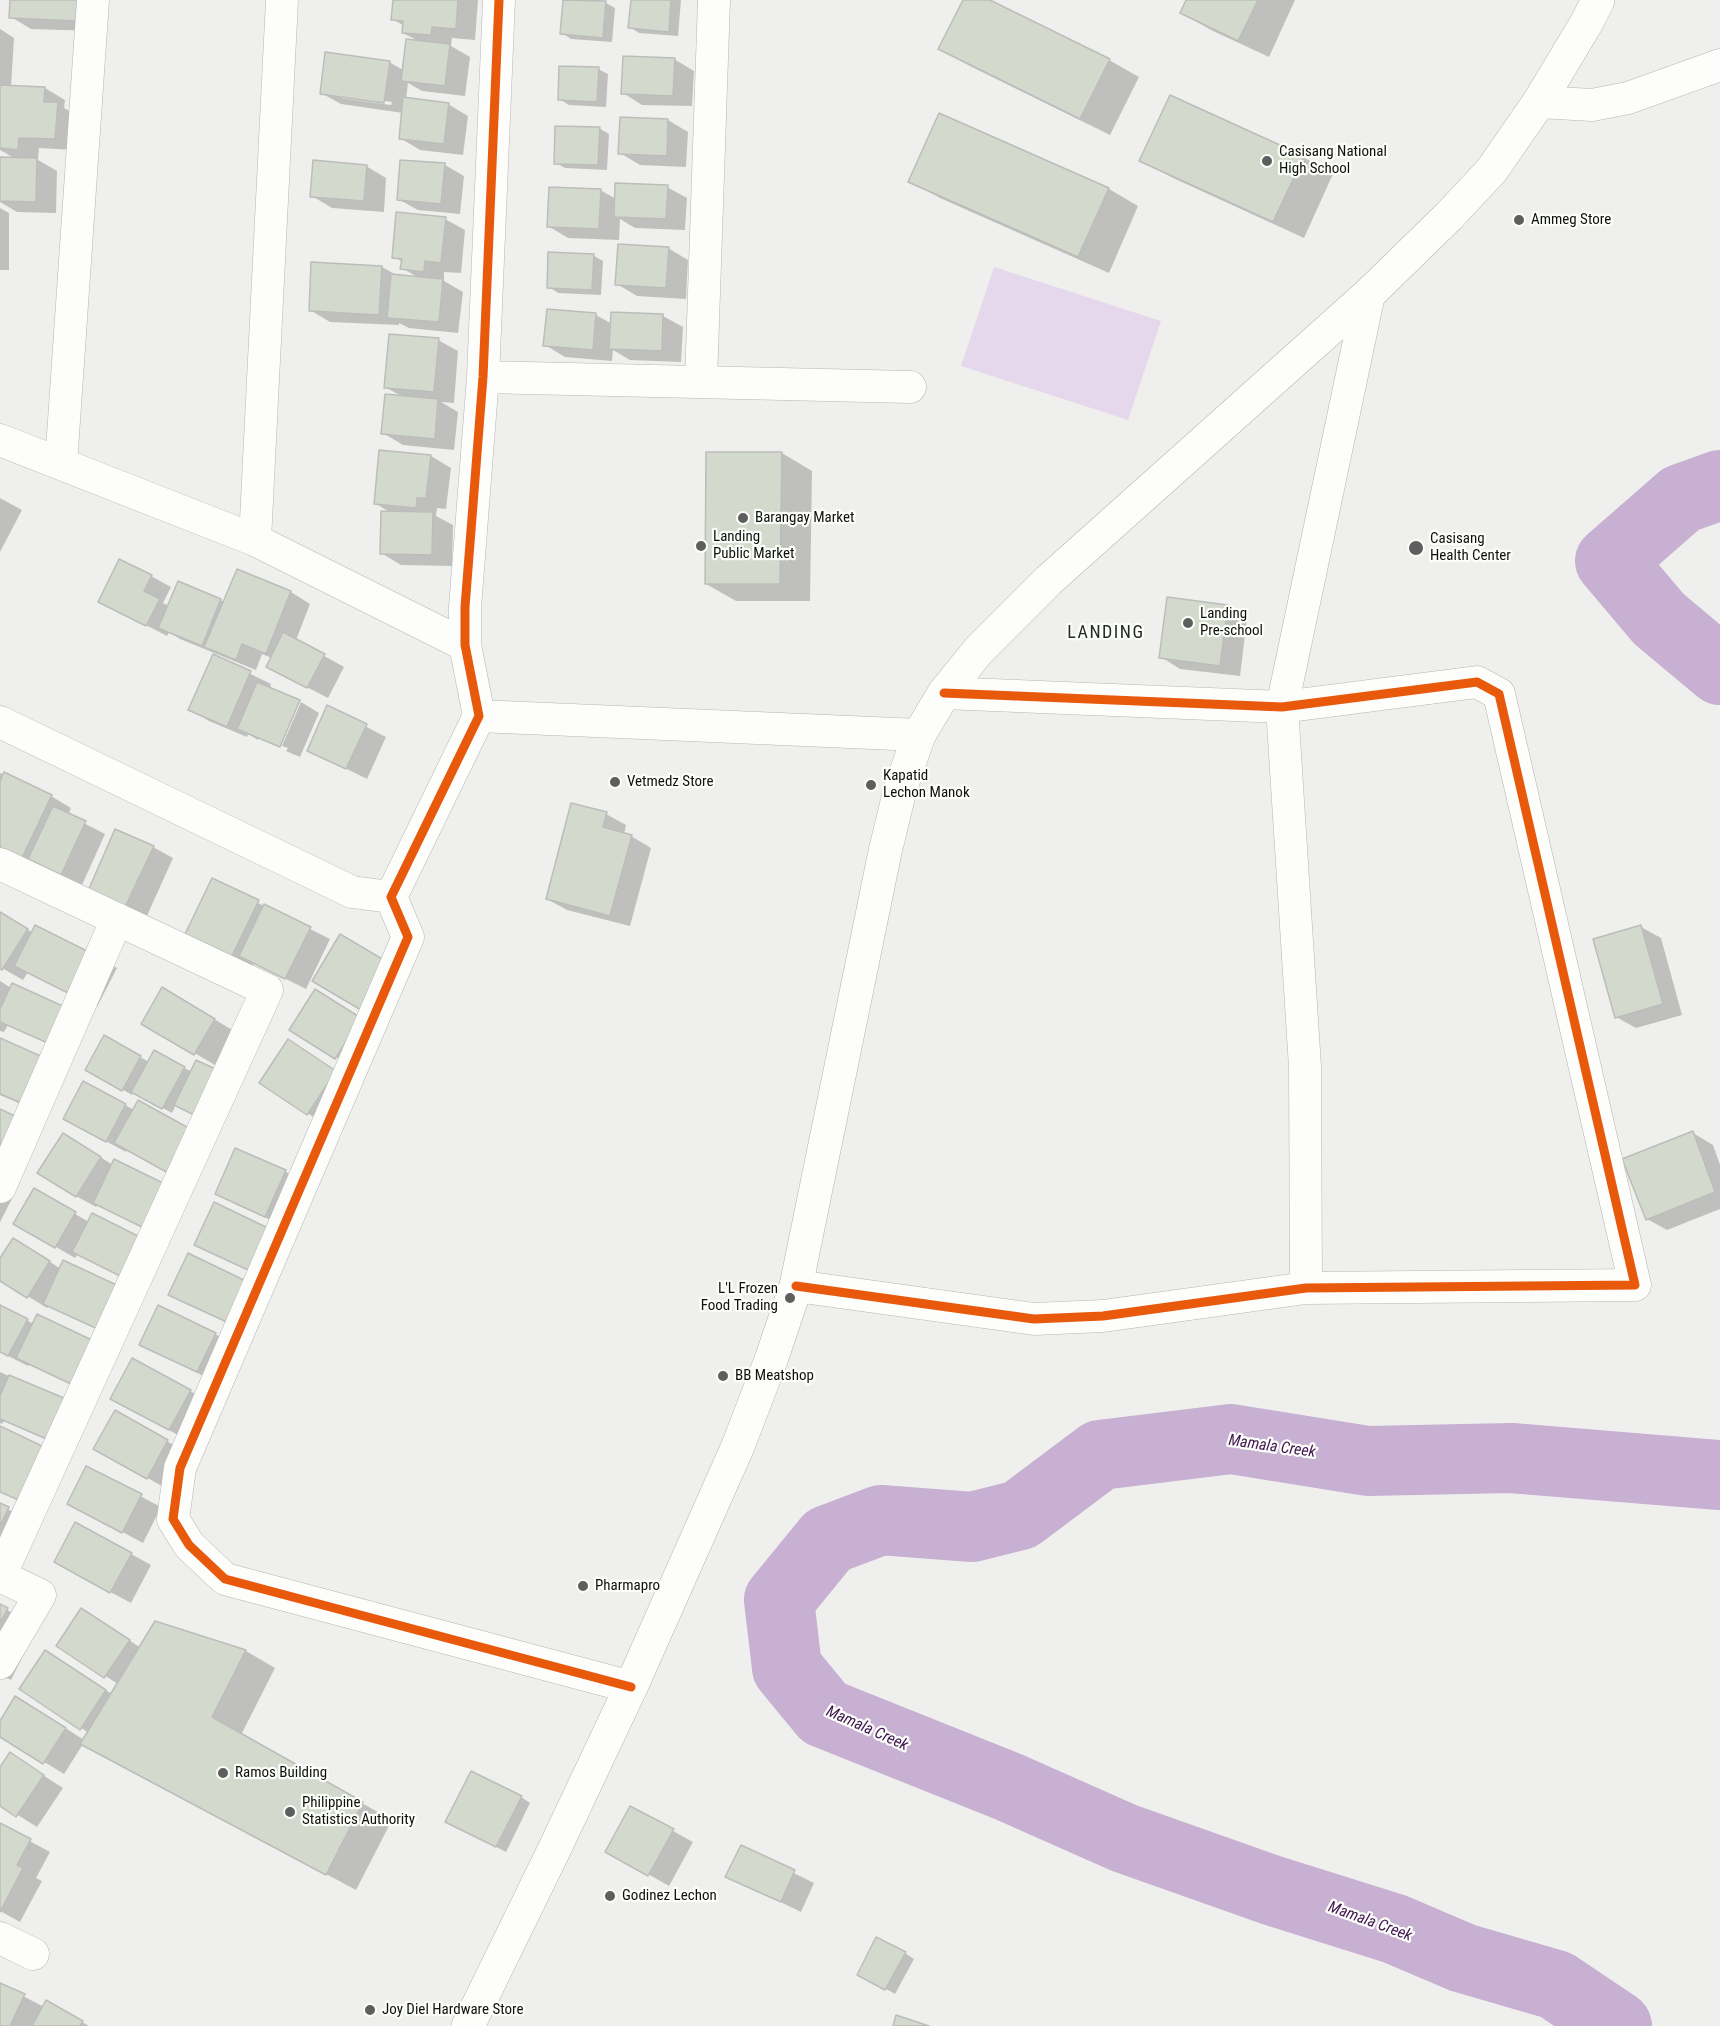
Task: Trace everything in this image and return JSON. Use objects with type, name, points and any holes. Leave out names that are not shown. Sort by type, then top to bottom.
[{"type":"main road","points":[[468,2026],[631,1687],[738,1446],[771,1360],[796,1286],[885,852],[900,790],[919,735],[944,693],[979,650],[1049,580],[1369,294],[1449,216],[1492,170],[1539,102],[1598,0]]},
{"type":"street","points":[[61,464],[93,0]]},
{"type":"street","points":[[255,540],[282,0]]},
{"type":"street","points":[[499,0],[483,377],[465,607],[465,645],[480,716],[391,897],[408,937],[180,1468],[173,1519],[189,1545],[225,1579],[631,1687]]},
{"type":"street","points":[[701,381],[714,0]]},
{"type":"street","points":[[1539,102],[1593,105],[1628,98],[1720,65]]},
{"type":"street","points":[[1305,1288],[1305,1067],[1282,707],[1369,294]]},
{"type":"street","points":[[483,377],[910,387]]},
{"type":"street","points":[[0,440],[255,540],[465,645]]},
{"type":"street","points":[[796,1286],[1034,1319],[1103,1316],[1305,1288],[1635,1285],[1499,694],[1476,682],[1282,707],[944,693]]},
{"type":"street","points":[[480,716],[919,735]]},
{"type":"street","points":[[0,722],[352,892],[391,897]]},
{"type":"street","points":[[0,864],[267,990],[0,1576],[40,1595],[0,1663]]},
{"type":"street","points":[[0,1187],[117,919]]},
{"type":"street","points":[[0,1938],[33,1954]]},
{"type":"shaded area","points":[[994,267],[1161,321],[1128,420],[961,366]]},
{"type":"building","points":[[10,0],[77,0],[76,21],[9,18]]},
{"type":"building","points":[[393,0],[458,0],[456,29],[432,27],[431,35],[402,33],[403,21],[391,20]]},
{"type":"building","points":[[563,0],[606,1],[603,38],[560,34]]},
{"type":"building","points":[[631,0],[671,0],[669,32],[628,28]]},
{"type":"building","points":[[963,0],[990,0],[1110,59],[1080,119],[938,49]]},
{"type":"building","points":[[1186,0],[1258,0],[1238,41],[1180,13]]},
{"type":"building","points":[[406,39],[450,44],[445,86],[401,81]]},
{"type":"building","points":[[325,52],[390,61],[384,103],[320,94]]},
{"type":"building","points":[[623,56],[675,58],[673,96],[621,94]]},
{"type":"building","points":[[559,66],[599,67],[597,102],[558,100]]},
{"type":"building","points":[[0,85],[45,87],[44,102],[58,102],[55,139],[19,138],[18,150],[0,148]]},
{"type":"building","points":[[1170,95],[1304,156],[1273,222],[1139,161]]},
{"type":"building","points":[[403,97],[449,103],[444,144],[399,139]]},
{"type":"building","points":[[939,113],[1109,188],[1078,257],[908,182]]},
{"type":"building","points":[[620,117],[668,119],[667,156],[618,154]]},
{"type":"building","points":[[555,126],[600,127],[598,165],[554,164]]},
{"type":"building","points":[[0,157],[37,158],[36,202],[0,201]]},
{"type":"building","points":[[313,160],[367,165],[364,201],[310,197]]},
{"type":"building","points":[[400,160],[445,163],[441,204],[397,200]]},
{"type":"building","points":[[615,183],[668,185],[666,219],[614,217]]},
{"type":"building","points":[[549,187],[601,189],[599,229],[547,227]]},
{"type":"building","points":[[396,212],[446,217],[441,263],[425,261],[424,272],[400,269],[402,259],[392,258]]},
{"type":"building","points":[[618,244],[669,247],[666,288],[615,285]]},
{"type":"building","points":[[548,252],[594,254],[592,290],[547,288]]},
{"type":"building","points":[[311,262],[382,266],[379,315],[309,311]]},
{"type":"building","points":[[391,274],[443,279],[439,322],[387,318]]},
{"type":"building","points":[[547,309],[596,313],[593,350],[543,346]]},
{"type":"building","points":[[611,312],[663,314],[662,351],[609,349]]},
{"type":"building","points":[[389,334],[439,338],[434,392],[384,388]]},
{"type":"building","points":[[385,394],[438,399],[435,439],[381,434]]},
{"type":"building","points":[[379,450],[431,455],[426,498],[417,498],[416,508],[374,504]]},
{"type":"building","name":"Barangay Market","points":[[706,452],[782,452],[780,584],[705,584]]},
{"type":"building","points":[[381,511],[433,512],[432,555],[380,554]]},
{"type":"building","points":[[119,559],[152,575],[144,591],[160,599],[146,626],[98,602]]},
{"type":"building","points":[[237,569],[291,591],[266,654],[242,644],[236,660],[204,647]]},
{"type":"building","points":[[178,581],[221,599],[202,646],[158,628]]},
{"type":"building","points":[[1167,597],[1228,605],[1220,666],[1159,658]]},
{"type":"building","points":[[283,632],[325,654],[307,688],[266,667]]},
{"type":"building","points":[[213,654],[251,671],[227,727],[188,710]]},
{"type":"building","points":[[257,682],[300,700],[280,747],[237,729]]},
{"type":"building","points":[[327,705],[367,724],[346,769],[307,751]]},
{"type":"building","points":[[4,772],[52,795],[20,862],[0,852],[0,781]]},
{"type":"building","points":[[571,803],[607,812],[603,827],[632,835],[610,916],[546,899]]},
{"type":"building","points":[[53,806],[86,821],[61,875],[28,859]]},
{"type":"building","points":[[115,829],[154,846],[125,907],[88,891]]},
{"type":"building","points":[[212,878],[259,900],[232,956],[185,934]]},
{"type":"building","points":[[264,904],[311,927],[285,979],[239,956]]},
{"type":"building","points":[[0,912],[28,929],[2,970],[0,969]]},
{"type":"building","points":[[35,925],[97,956],[76,997],[14,966]]},
{"type":"building","points":[[1641,925],[1663,1004],[1615,1018],[1593,939]]},
{"type":"building","points":[[340,934],[389,963],[361,1010],[312,981]]},
{"type":"building","points":[[12,983],[67,1008],[50,1044],[0,1022],[0,1009]]},
{"type":"building","points":[[162,987],[215,1019],[194,1055],[141,1024]]},
{"type":"building","points":[[315,989],[361,1018],[335,1059],[289,1030]]},
{"type":"building","points":[[104,1035],[141,1056],[122,1091],[85,1070]]},
{"type":"building","points":[[0,1038],[45,1058],[24,1104],[0,1094]]},
{"type":"building","points":[[288,1039],[336,1071],[307,1115],[259,1083]]},
{"type":"building","points":[[154,1050],[185,1067],[162,1109],[131,1092]]},
{"type":"building","points":[[196,1060],[220,1071],[198,1117],[174,1105]]},
{"type":"building","points":[[83,1081],[126,1104],[106,1142],[63,1119]]},
{"type":"building","points":[[138,1100],[194,1131],[170,1174],[114,1143]]},
{"type":"building","points":[[0,1109],[19,1118],[0,1156]]},
{"type":"building","points":[[1693,1131],[1715,1192],[1646,1220],[1622,1159]]},
{"type":"building","points":[[63,1133],[101,1157],[76,1197],[37,1173]]},
{"type":"building","points":[[235,1148],[286,1170],[265,1217],[215,1194]]},
{"type":"building","points":[[114,1159],[169,1186],[148,1230],[93,1203]]},
{"type":"building","points":[[34,1188],[76,1212],[55,1248],[13,1224]]},
{"type":"building","points":[[214,1202],[268,1228],[248,1270],[194,1245]]},
{"type":"building","points":[[92,1213],[140,1237],[120,1276],[72,1252]]},
{"type":"building","points":[[13,1238],[50,1261],[27,1298],[0,1281],[0,1258]]},
{"type":"building","points":[[188,1253],[248,1282],[229,1323],[168,1295]]},
{"type":"building","points":[[63,1260],[123,1288],[102,1331],[43,1304]]},
{"type":"building","points":[[0,1305],[28,1319],[8,1356],[0,1352]]},
{"type":"building","points":[[158,1305],[216,1333],[197,1372],[139,1345]]},
{"type":"building","points":[[37,1314],[94,1341],[73,1385],[16,1358]]},
{"type":"building","points":[[132,1358],[191,1390],[169,1430],[110,1399]]},
{"type":"building","points":[[9,1375],[71,1401],[54,1442],[0,1419],[0,1396]]},
{"type":"building","points":[[115,1410],[168,1440],[147,1479],[93,1449]]},
{"type":"building","points":[[0,1426],[46,1448],[21,1501],[0,1492]]},
{"type":"building","points":[[86,1466],[142,1494],[122,1533],[67,1504]]},
{"type":"building","points":[[0,1503],[9,1507],[0,1526]]},
{"type":"building","points":[[75,1522],[132,1553],[110,1593],[54,1562]]},
{"type":"building","points":[[0,1604],[8,1608],[0,1623]]},
{"type":"building","points":[[81,1608],[130,1640],[104,1678],[56,1646]]},
{"type":"building","name":"Ramos Building","points":[[155,1621],[246,1650],[212,1717],[363,1802],[326,1875],[80,1744]]},
{"type":"building","points":[[45,1650],[106,1690],[80,1730],[19,1689]]},
{"type":"building","points":[[15,1696],[66,1728],[43,1764],[0,1737],[0,1721]]},
{"type":"building","points":[[10,1752],[44,1775],[16,1817],[0,1806],[0,1767]]},
{"type":"building","points":[[471,1771],[522,1796],[496,1847],[445,1822]]},
{"type":"building","points":[[630,1806],[674,1829],[648,1876],[605,1852]]},
{"type":"building","points":[[0,1823],[31,1839],[17,1865],[23,1868],[0,1912]]},
{"type":"building","points":[[741,1845],[795,1870],[781,1902],[725,1877]]},
{"type":"building","points":[[876,1937],[906,1952],[885,1990],[857,1975]]},
{"type":"building","points":[[0,1983],[25,1994],[10,2026],[0,2026]]},
{"type":"building","points":[[46,2000],[83,2021],[80,2026],[32,2026]]},
{"type":"building","points":[[896,2015],[929,2026],[893,2026]]},
{"type":"waterway","name":"Mamala Creek","points":[[1720,485],[1681,499],[1610,561],[1659,619],[1720,670]]},
{"type":"waterway","name":"Mamala Creek","points":[[1617,2026],[1556,1985],[1463,1958],[1395,1929],[1271,1890],[1124,1838],[1009,1787],[824,1713],[787,1668],[779,1600],[828,1540],[881,1520],[972,1527],[1020,1515],[1100,1455],[1231,1439],[1368,1461],[1511,1458],[1720,1475]]},
{"type":"cycle path","points":[[499,0],[483,377],[465,607],[465,645],[479,716],[391,897],[408,937],[180,1468],[173,1519],[189,1545],[225,1579],[631,1687]]},
{"type":"cycle path","points":[[796,1286],[1034,1319],[1103,1316],[1306,1288],[1635,1285],[1499,694],[1477,682],[1282,707],[944,693]]},
{"type":"place","name":"Casisang National High School","points":[[1267,161]]},
{"type":"place","name":"Ammeg Store","points":[[1519,220]]},
{"type":"place","name":"Barangay Market","points":[[743,518]]},
{"type":"place","name":"Landing Public Market","points":[[701,546]]},
{"type":"place","name":"Casisang Health Center","points":[[1416,548]]},
{"type":"place","name":"Landing Pre-school","points":[[1188,623]]},
{"type":"place","name":"Vetmedz Store","points":[[615,782]]},
{"type":"place","name":"Kapatid Lechon Manok","points":[[871,785]]},
{"type":"place","name":"L'L Frozen Food Trading","points":[[790,1298]]},
{"type":"place","name":"BB Meatshop","points":[[723,1376]]},
{"type":"place","name":"Pharmapro","points":[[583,1586]]},
{"type":"place","name":"Ramos Building","points":[[223,1773]]},
{"type":"place","name":"Philippine Statistics Authority","points":[[290,1812]]},
{"type":"place","name":"Godinez Lechon","points":[[610,1896]]},
{"type":"place","name":"Joy Diel Hardware Store","points":[[370,2010]]},
{"type":"district","name":"LANDING","points":[[1106,633]]}]
